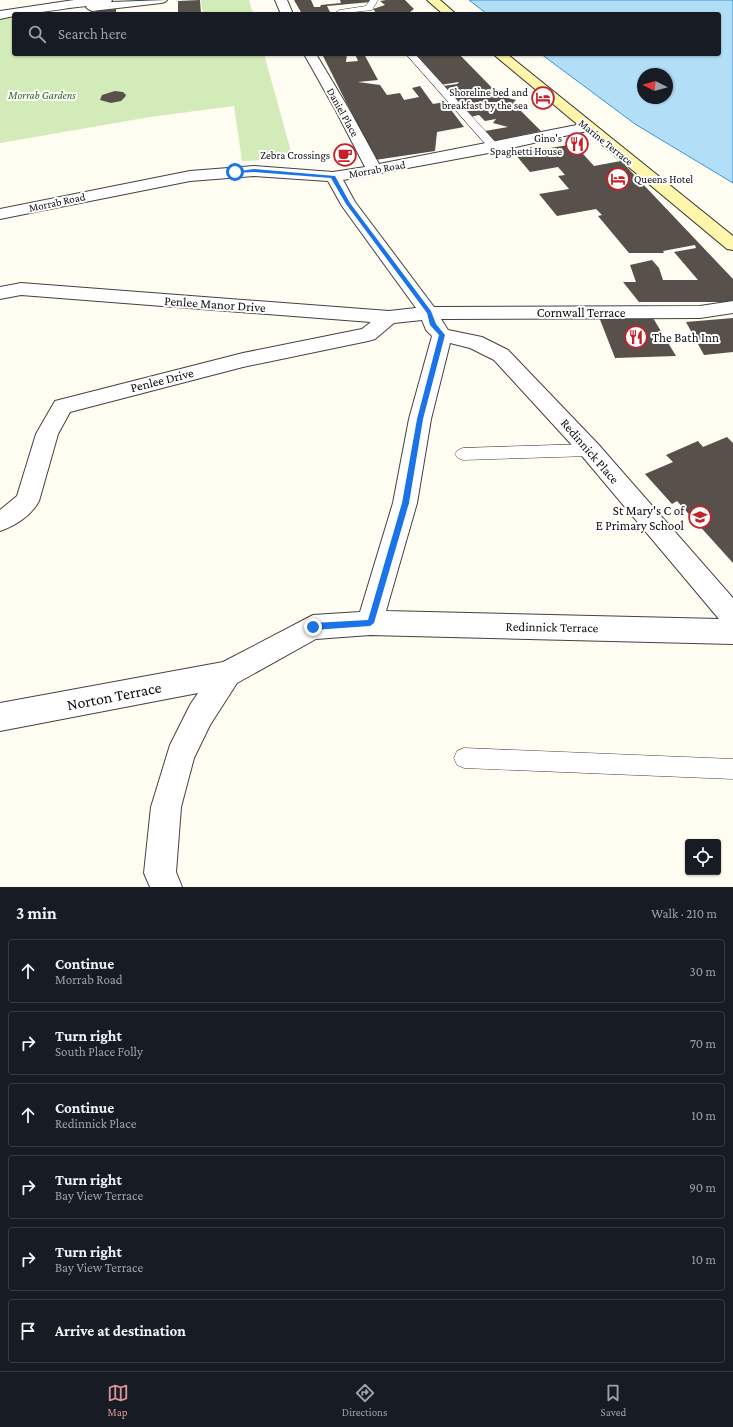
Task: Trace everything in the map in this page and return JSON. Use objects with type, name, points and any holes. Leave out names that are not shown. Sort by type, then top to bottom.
[{"type":"street","points":[[19,12],[106,0]]},
{"type":"street","points":[[82,10],[161,0]]},
{"type":"street","points":[[281,0],[286,12]]},
{"type":"street","points":[[433,0],[448,12]]},
{"type":"street","points":[[0,15],[12,13]]},
{"type":"street","name":"Daniel Place","points":[[311,56],[374,170]]},
{"type":"street","name":"Marine Terrace","points":[[501,56],[733,245]]},
{"type":"street","name":"Morrab Road","points":[[0,214],[190,176],[254,171],[333,177],[494,147],[587,127]]},
{"type":"street","points":[[333,177],[348,203],[429,313],[433,325],[442,335],[420,419],[405,503],[370,623]]},
{"type":"street","name":"Penlee Manor Drive","points":[[0,293],[21,289],[389,317],[429,313]]},
{"type":"street","name":"Cornwall Terrace","points":[[429,313],[700,312],[733,307]]},
{"type":"street","name":"Penlee Drive","points":[[0,521],[6,519],[27,501],[47,434],[62,406],[243,360],[368,334],[389,317]]},
{"type":"street","name":"Redinnick Place","points":[[442,335],[475,342],[501,355],[590,450],[733,617]]},
{"type":"street","name":"Redinnick Terrace","points":[[227,674],[313,627],[370,623],[733,632]]},
{"type":"street","points":[[166,887],[160,873],[166,808],[180,755],[200,715],[227,674]]},
{"type":"street","name":"Norton Terrace","points":[[0,717],[227,674]]},
{"type":"lane","points":[[340,12],[371,11],[374,0]]},
{"type":"lane","points":[[412,56],[494,147]]},
{"type":"lane","points":[[463,454],[590,450]]},
{"type":"lane","points":[[464,758],[733,769]]},
{"type":"green space","points":[[201,0],[249,0],[252,12],[203,12]]},
{"type":"green space","name":"Morrab Gardens","points":[[12,17],[12,56],[265,56],[293,159],[242,161],[234,106],[150,117],[0,143],[0,19]]},
{"type":"water","points":[[469,0],[733,0],[733,183],[635,124],[544,56],[721,56],[721,12],[484,12]]},
{"type":"building","points":[[200,0],[201,12],[178,12],[178,1]]},
{"type":"building","points":[[294,0],[311,0],[314,7],[320,7],[321,5],[341,3],[340,0],[371,0],[371,2],[327,6],[330,12],[301,12]]},
{"type":"building","points":[[405,0],[414,9],[410,12],[375,12],[373,9],[385,5],[380,1]]},
{"type":"building","points":[[116,9],[116,12],[96,12],[96,10]]},
{"type":"building","points":[[323,56],[347,56],[346,62],[358,61],[356,56],[365,56],[378,80],[358,82],[380,85],[387,95],[400,93],[404,100],[419,97],[412,88],[420,86],[433,104],[445,102],[464,127],[437,132],[435,151],[375,160]]},
{"type":"building","points":[[414,56],[461,56],[500,96],[516,100],[513,103],[541,131],[494,141],[485,131],[508,127],[493,123],[496,119],[485,121],[479,115],[470,117],[443,86],[457,84],[459,82],[440,85]]},
{"type":"building","points":[[115,91],[123,92],[126,95],[121,101],[111,103],[100,100],[102,95]]},
{"type":"building","points":[[574,144],[594,166],[621,161],[733,279],[733,302],[639,302],[623,282],[636,282],[630,265],[652,260],[659,268],[663,280],[698,280],[674,252],[696,248],[695,245],[663,251],[664,253],[629,253],[598,216],[602,215],[596,209],[557,216],[539,194],[569,189],[558,176],[565,175],[558,167],[530,172],[515,154]]},
{"type":"building","name":"The Bath Inn","points":[[599,317],[653,318],[676,356],[615,358]]},
{"type":"building","points":[[733,318],[733,352],[704,355],[686,322]]},
{"type":"building","points":[[727,437],[733,443],[733,563],[677,501],[672,504],[645,474],[673,462],[666,455],[698,441],[703,447]]},
{"type":"place","name":"Shoreline bed and breakfast by the sea","points":[[543,98]]},
{"type":"place","name":"Gino's Spaghetti House","points":[[577,144]]},
{"type":"place","name":"Zebra Crossings","points":[[345,155]]},
{"type":"place","name":"Queens Hotel","points":[[618,179]]},
{"type":"place","name":"The Bath Inn","points":[[636,337]]},
{"type":"place","name":"St Mary's C of E Primary School","points":[[700,517]]},
{"type":"route","points":[[235,172],[254,171],[333,177],[348,203],[429,313],[433,325],[442,335],[420,419],[405,503],[370,623],[313,627]]}]
